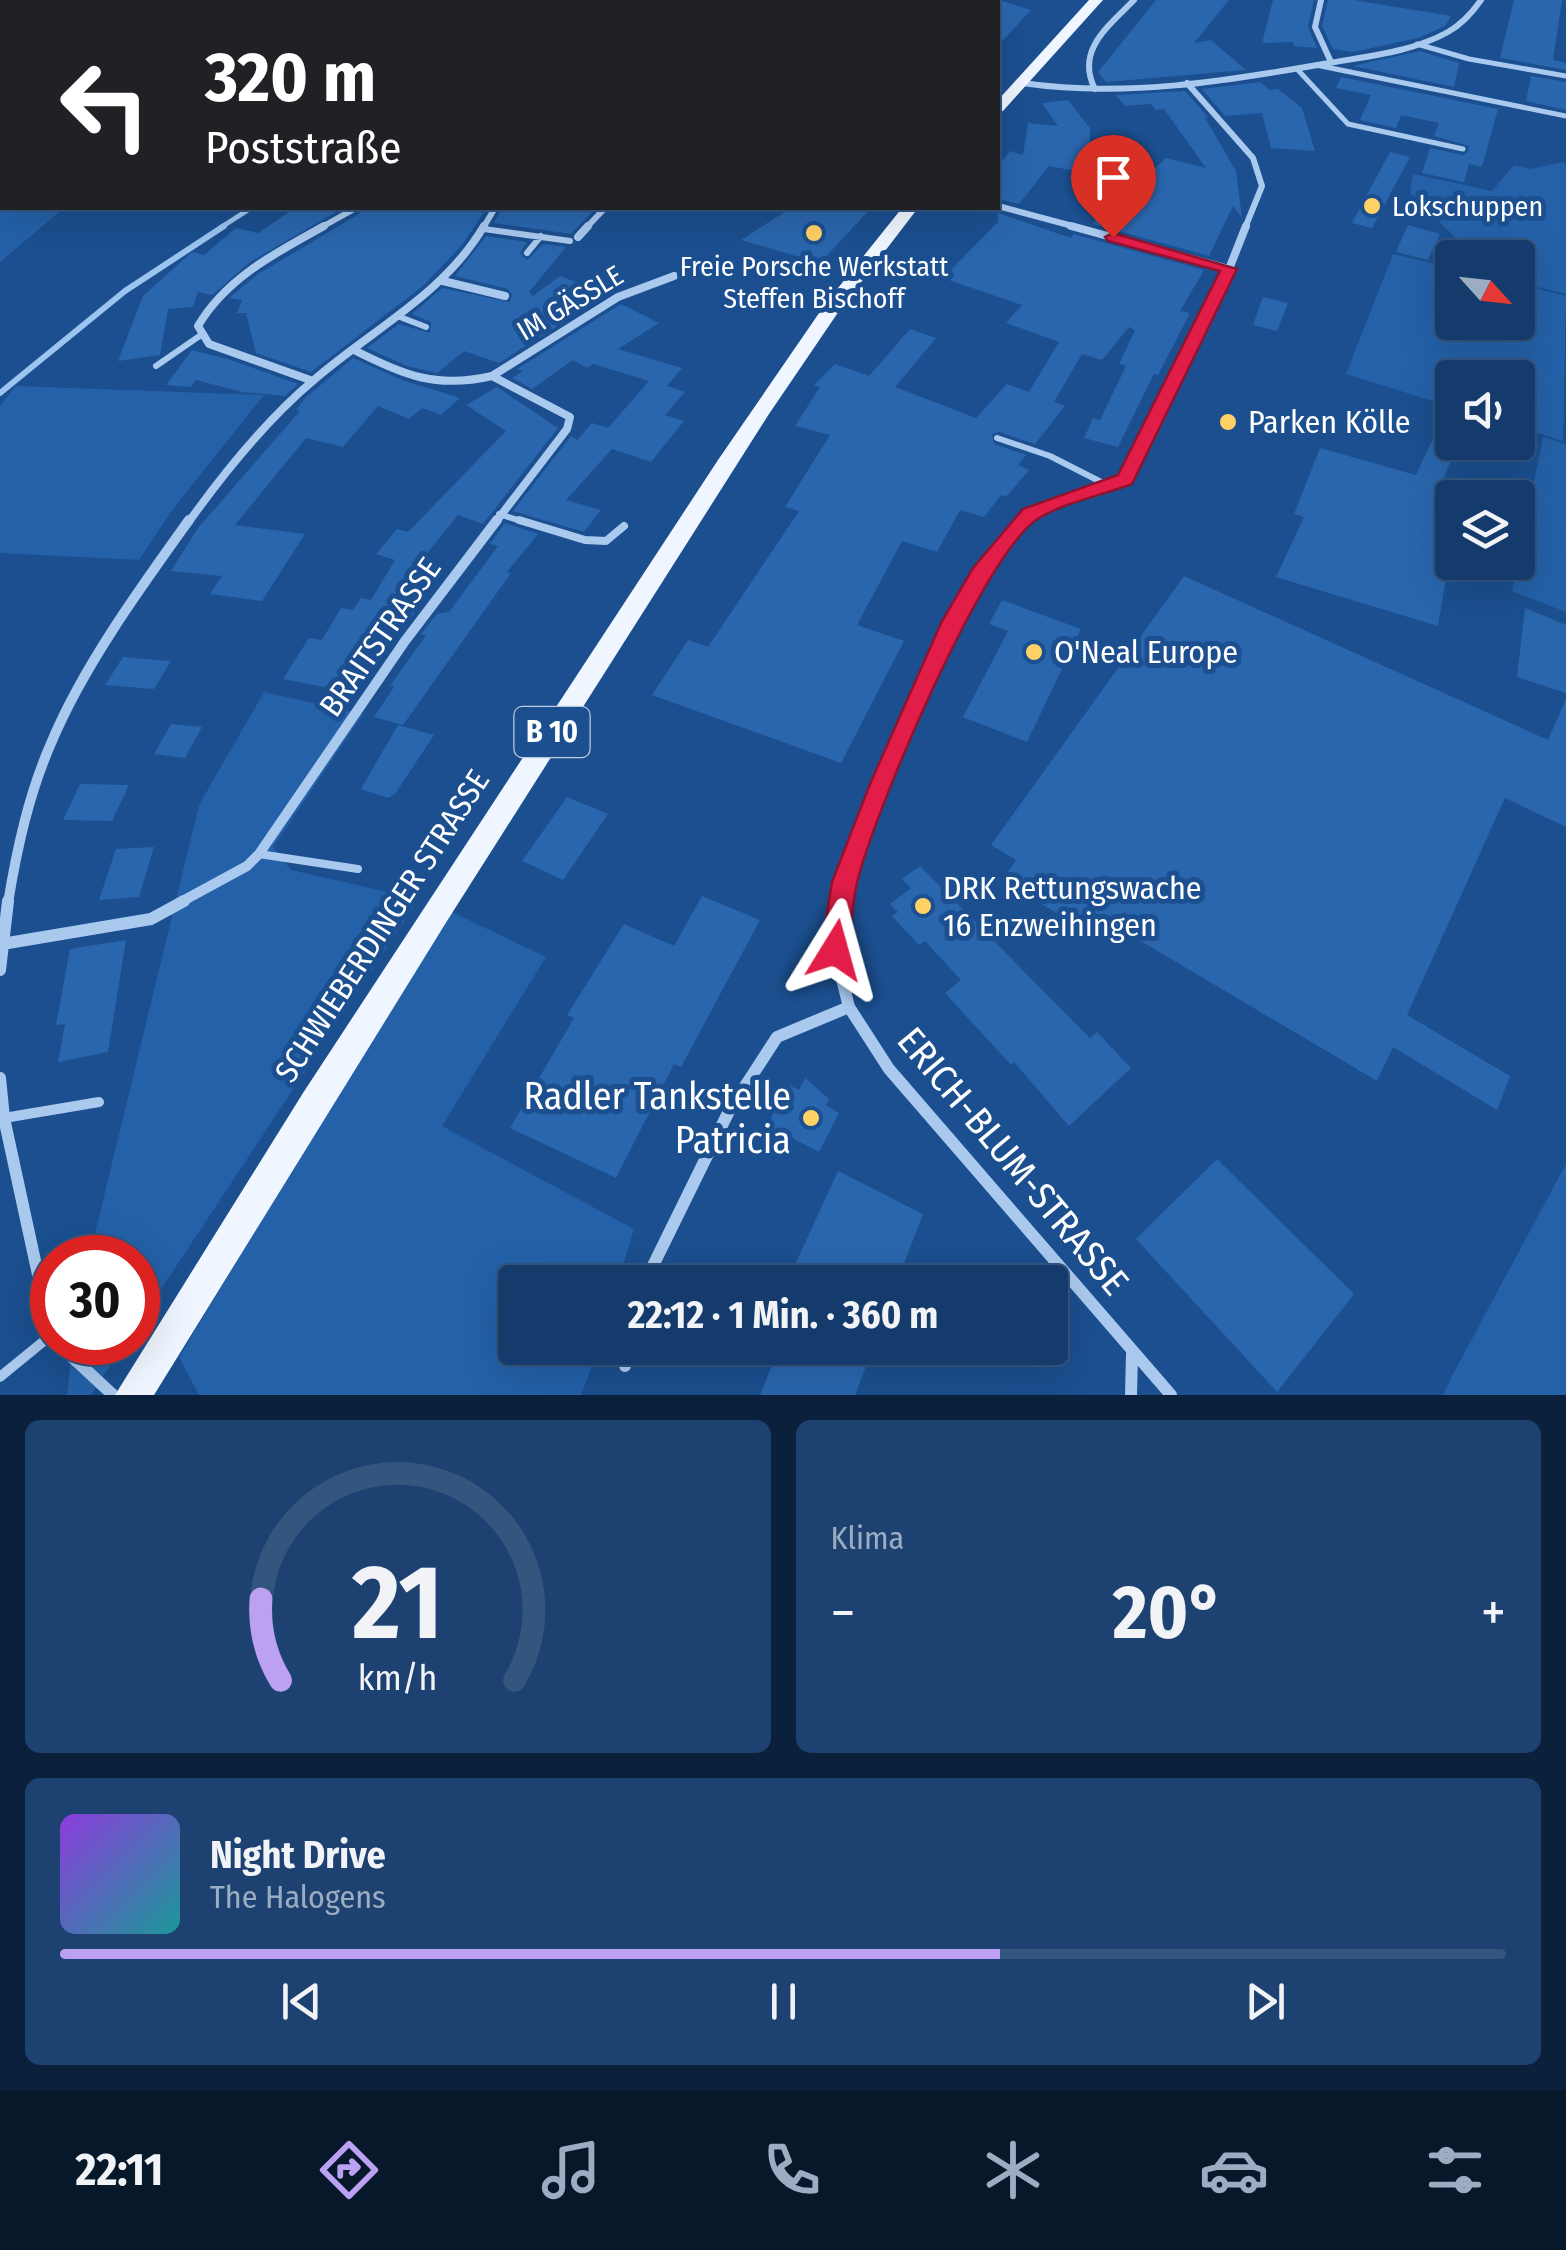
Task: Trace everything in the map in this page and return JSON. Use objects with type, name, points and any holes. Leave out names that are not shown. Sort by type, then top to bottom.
[{"type":"main road","points":[[1000,106],[1096,0]]},
{"type":"main road","name":"SCHWIEBERDINGER STRASSE","points":[[133,1395],[453,882],[790,372],[877,247],[908,210]]},
{"type":"street","points":[[1095,89],[1086,74],[1087,54],[1134,0]]},
{"type":"street","points":[[1322,0],[1315,27],[1331,62]]},
{"type":"street","points":[[1022,83],[1057,90],[1095,89],[1186,83],[1316,65],[1417,44],[1456,27],[1481,0]]},
{"type":"street","points":[[1109,486],[1125,479],[1229,269],[1262,186],[1254,158],[1186,83]]},
{"type":"street","points":[[1000,207],[1229,269]]},
{"type":"street","points":[[312,380],[209,344],[198,326],[203,313],[230,286],[353,210]]},
{"type":"street","points":[[0,970],[24,821],[51,742],[69,706],[172,544],[270,424],[312,380],[443,281],[494,210]]},
{"type":"street","points":[[574,239],[603,210]]},
{"type":"street","name":"IM GÄSSLE","points":[[492,376],[618,297],[674,276]]},
{"type":"street","points":[[443,281],[505,296]]},
{"type":"street","points":[[354,350],[409,378],[466,382],[492,376]]},
{"type":"street","name":"BRAITSTRASSE","points":[[2,944],[151,919],[246,866],[260,854],[405,641],[567,429],[570,417],[492,376]]},
{"type":"street","name":"ERICH-BLUM-STRASSE","points":[[1109,486],[1030,514],[981,573],[953,621],[882,784],[845,882],[835,950],[848,1006],[889,1069],[1170,1395]]},
{"type":"street","points":[[654,1265],[729,1111],[777,1036],[848,1006]]},
{"type":"street","points":[[0,1078],[4,1118],[30,1235]]},
{"type":"street","points":[[1131,1395],[1132,1353]]},
{"type":"street","points":[[81,1365],[113,1395]]},
{"type":"lane","points":[[1417,44],[1469,59],[1566,76]]},
{"type":"lane","points":[[1316,65],[1566,116]]},
{"type":"lane","points":[[1297,68],[1348,124],[1462,149]]},
{"type":"lane","points":[[484,228],[574,239]]},
{"type":"lane","points":[[527,253],[541,236]]},
{"type":"lane","points":[[400,317],[426,327]]},
{"type":"lane","points":[[156,366],[201,335]]},
{"type":"lane","points":[[997,438],[1050,456],[1109,486]]},
{"type":"lane","points":[[500,514],[585,540],[606,541],[624,526]]},
{"type":"lane","points":[[260,854],[358,869]]},
{"type":"lane","points":[[4,1118],[99,1102]]},
{"type":"lane","points":[[0,1377],[30,1355]]},
{"type":"shaded area","points":[[1563,162],[1566,165],[1566,294],[1535,286],[1535,240],[1458,240],[1410,193],[1413,174],[1492,191],[1514,165],[1530,169]]},
{"type":"shaded area","points":[[0,210],[62,210],[0,262]]},
{"type":"shaded area","points":[[1393,254],[1435,264],[1435,340],[1535,340],[1535,288],[1566,296],[1563,441],[1535,432],[1535,360],[1435,360],[1435,402],[1346,374]]},
{"type":"shaded area","points":[[16,386],[264,395],[173,509],[139,560],[0,553],[0,406]]},
{"type":"shaded area","points":[[1543,437],[1566,444],[1566,612],[1512,591],[1514,580],[1535,580],[1534,480]]},
{"type":"shaded area","points":[[264,692],[363,714],[273,847],[291,870],[419,899],[160,1291],[160,1235],[95,1235],[199,805]]},
{"type":"shaded area","points":[[450,911],[546,957],[442,1126],[634,1229],[623,1265],[498,1265],[498,1365],[592,1365],[581,1395],[199,1395],[179,1357]]},
{"type":"shaded area","points":[[1566,1164],[1566,1395],[1443,1395],[1453,1374]]},
{"type":"shaded area","points":[[70,1365],[111,1365],[91,1395],[67,1395]]},
{"type":"building","points":[[1156,0],[1229,0],[1194,43],[1211,40],[1246,70],[1106,82],[1098,72]]},
{"type":"building","points":[[1273,0],[1314,0],[1308,27],[1317,48],[1294,46],[1293,42],[1262,43]]},
{"type":"building","points":[[1328,0],[1354,0],[1451,16],[1445,26],[1418,38],[1353,52],[1333,49],[1322,26]]},
{"type":"building","points":[[1514,0],[1562,0],[1553,60],[1566,63],[1566,70],[1500,58]]},
{"type":"building","points":[[1000,1],[1031,10],[1000,44]]},
{"type":"building","points":[[1420,51],[1459,63],[1454,87],[1353,66]]},
{"type":"building","points":[[1531,76],[1566,82],[1566,110],[1526,101]]},
{"type":"building","points":[[1341,77],[1498,109],[1482,167],[1469,164],[1464,182],[1422,173],[1430,148],[1463,155],[1469,146],[1434,136],[1439,123],[1401,115],[1396,128],[1360,120],[1371,95],[1336,88]]},
{"type":"building","points":[[1260,82],[1270,90],[1278,89],[1302,108],[1315,151],[1271,148],[1262,113],[1225,116],[1202,89]]},
{"type":"building","points":[[1185,91],[1208,117],[1205,118],[1236,171],[1242,218],[1233,206],[1209,256],[1093,224],[1132,173],[1147,175],[1166,158],[1206,168],[1164,109],[1156,110],[1151,104],[1125,106],[1116,95]]},
{"type":"building","points":[[1068,100],[1090,128],[1090,141],[1076,171],[1049,166],[1019,204],[1000,199],[1000,164],[1010,151],[1023,155],[1028,123],[1058,126],[1042,103]]},
{"type":"building","points":[[1390,152],[1410,157],[1372,228],[1352,223]]},
{"type":"building","points":[[292,210],[340,210],[250,262],[212,295],[198,292],[193,307],[168,309],[160,355],[118,361],[143,296],[192,252],[204,255],[236,228],[258,233]]},
{"type":"building","points":[[362,210],[486,210],[462,245],[423,286],[311,372],[256,353],[246,313],[237,313],[242,300],[229,298],[258,274]]},
{"type":"building","points":[[501,210],[594,210],[571,234],[494,223]]},
{"type":"building","points":[[788,210],[869,210],[820,263],[741,240]]},
{"type":"building","points":[[998,213],[1071,238],[1073,234],[1204,270],[1180,311],[1190,313],[1118,447],[1084,438],[1093,418],[1100,420],[1126,366],[1119,364],[1135,330],[1129,327],[1102,360],[1082,354],[1054,402],[1065,406],[1035,444],[999,432],[992,434],[994,444],[1026,455],[1018,465],[1029,470],[1006,497],[1001,495],[984,517],[960,510],[937,552],[902,541],[857,625],[904,641],[841,763],[652,695],[688,640],[708,647],[799,511],[785,507],[830,435],[795,426],[820,387],[814,385],[835,364],[869,376],[910,329],[936,338],[895,387],[976,418],[1007,384],[1029,392],[1059,342],[1006,323],[1022,305],[943,278],[998,222]]},
{"type":"building","points":[[1408,225],[1440,234],[1428,260],[1396,252]]},
{"type":"building","points":[[486,236],[527,242],[520,253],[527,260],[543,244],[566,247],[529,292],[533,296],[560,276],[608,294],[499,363],[464,351],[437,373],[407,366],[367,348],[399,324],[430,333],[431,322],[412,314],[442,288],[510,302],[512,295],[508,289],[455,276]]},
{"type":"building","points":[[1263,297],[1288,303],[1277,331],[1253,325]]},
{"type":"building","points":[[621,304],[659,323],[618,349],[682,368],[667,386],[685,392],[665,415],[684,421],[651,462],[612,449],[566,500],[601,510],[584,532],[513,511],[571,436],[577,440],[592,423],[608,428],[649,381],[593,364],[587,368],[573,360],[532,389],[512,378],[523,371],[517,369]]},
{"type":"building","points":[[192,350],[298,384],[285,396],[242,392],[196,380],[191,387],[166,385]]},
{"type":"building","points":[[353,358],[402,380],[460,398],[441,415],[422,408],[409,419],[378,406],[343,447],[306,438],[235,525],[305,534],[262,601],[210,594],[222,576],[171,571],[198,528],[300,411],[296,410],[305,398]]},
{"type":"building","points":[[497,387],[558,428],[483,524],[458,515],[396,592],[408,594],[400,607],[417,610],[402,631],[380,627],[371,642],[362,641],[334,689],[283,679],[309,638],[322,640],[341,608],[353,610],[361,598],[371,600],[395,560],[376,554],[397,529],[408,532],[506,431],[466,405]]},
{"type":"building","points":[[1435,434],[1435,460],[1451,460],[1443,480],[1435,480],[1435,580],[1446,580],[1438,626],[1276,577],[1304,517],[1294,514],[1320,448],[1416,475]]},
{"type":"building","points":[[505,523],[538,534],[507,572],[511,573],[403,725],[374,717],[394,687],[390,686],[426,635],[421,634],[437,614],[449,612],[498,546],[490,544]]},
{"type":"building","points":[[1184,576],[1548,740],[1566,699],[1566,827],[1505,798],[1407,1015],[1510,1076],[1497,1110],[1393,1047],[1377,1081],[1112,924],[1101,939],[1002,881],[1016,860],[991,845]]},
{"type":"building","points":[[1002,600],[1081,629],[1027,742],[963,717],[1008,631],[989,624]]},
{"type":"building","points":[[1525,608],[1566,625],[1566,693],[1517,677]]},
{"type":"building","points":[[123,657],[171,661],[154,689],[105,685]]},
{"type":"building","points":[[171,724],[202,727],[185,758],[154,754]]},
{"type":"building","points":[[398,725],[434,735],[395,794],[388,798],[361,789]]},
{"type":"building","points":[[80,784],[129,785],[112,821],[63,820]]},
{"type":"building","points":[[567,797],[608,814],[563,880],[522,861]]},
{"type":"building","points":[[154,847],[139,897],[99,900],[116,849]]},
{"type":"building","points":[[920,866],[1090,1038],[1097,1032],[1131,1068],[1069,1126],[1014,1062],[1011,1065],[945,993],[961,980],[925,941],[919,945],[892,916],[898,912],[890,904],[911,888],[902,879]]},
{"type":"building","points":[[702,896],[760,920],[681,1067],[674,1064],[616,1178],[510,1128],[574,1018],[567,1015],[624,924],[674,946]]},
{"type":"building","points":[[126,940],[108,1052],[58,1062],[65,1024],[56,1025],[70,949]]},
{"type":"building","points":[[805,1078],[829,1099],[826,1105],[839,1113],[819,1152],[767,1125],[789,1085],[799,1090]]},
{"type":"building","points":[[1217,1159],[1354,1294],[1277,1392],[1136,1239]]},
{"type":"building","points":[[838,1171],[923,1214],[904,1265],[795,1265]]},
{"type":"building","points":[[772,1365],[866,1365],[855,1395],[760,1395]]},
{"type":"waterway","points":[[220,228],[248,210]]},
{"type":"waterway","points":[[0,393],[125,291],[224,226]]},
{"type":"place","name":"Lokschuppen","points":[[1372,206]]},
{"type":"place","name":"Freie Porsche Werkstatt Steffen Bischoff","points":[[814,233]]},
{"type":"place","name":"Parken Kölle","points":[[1228,422]]},
{"type":"place","name":"O'Neal Europe","points":[[1034,652]]},
{"type":"place","name":"DRK Rettungswache 16 Enzweihingen","points":[[923,906]]},
{"type":"place","name":"Radler Tankstelle Patricia","points":[[811,1118]]},
{"type":"route","points":[[835,950],[845,882],[882,784],[953,621],[981,573],[1030,514],[1125,479],[1229,269],[1113,237]]}]
